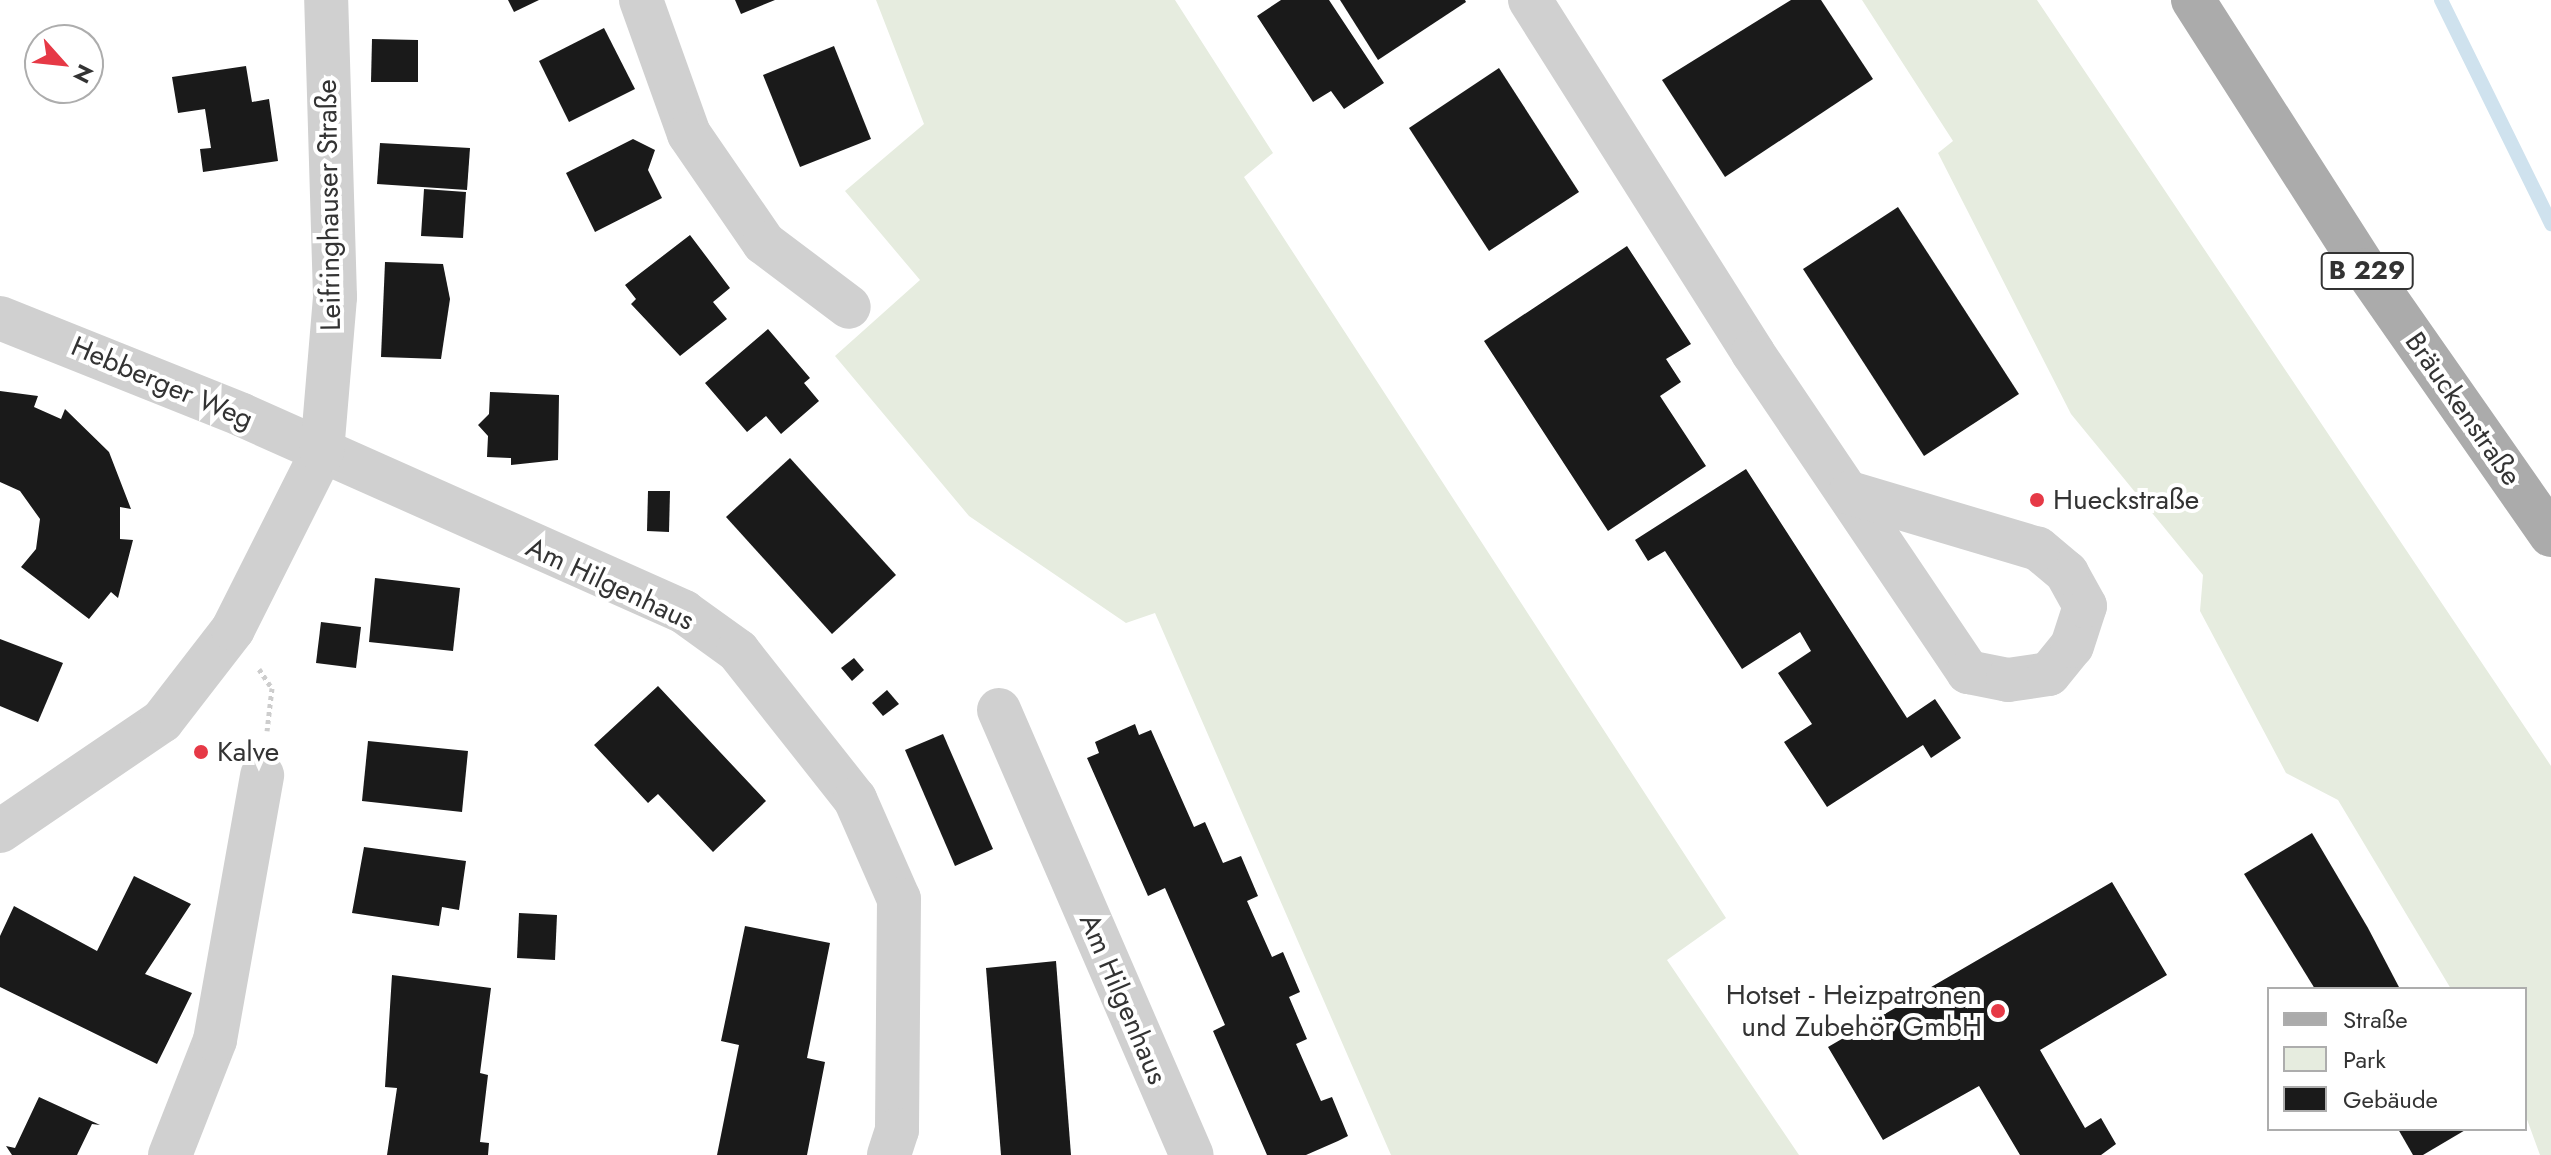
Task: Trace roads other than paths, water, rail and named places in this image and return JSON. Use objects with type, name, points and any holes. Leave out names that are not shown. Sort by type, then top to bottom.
[{"type":"main road","name":"Bräuckenstraße","points":[[2193,0],[2366,270],[2551,535]]},
{"type":"street","name":"Leifringhauser Straße","points":[[0,831],[162,721],[233,629],[322,452],[335,297],[326,0]]},
{"type":"street","points":[[641,0],[689,134],[764,243],[849,307]]},
{"type":"street","points":[[1530,0],[1850,493],[1968,672],[2008,680],[2049,674],[2072,646],[2085,606],[2067,573],[2038,549],[1850,493]]},
{"type":"street","name":"Hebberger Weg","points":[[0,318],[322,452]]},
{"type":"street","name":"Am Hilgenhaus","points":[[322,452],[684,612],[738,651],[798,720],[855,799],[899,899],[897,1130],[889,1155]]},
{"type":"street","name":"Am Hilgenhaus","points":[[999,710],[1192,1155]]},
{"type":"street","points":[[170,1155],[215,1040],[262,775]]},
{"type":"waterway","points":[[2441,0],[2551,224]]},
{"type":"place","name":"Hueckstraße","points":[[2037,500]]},
{"type":"place","name":"Kalve","points":[[201,752]]},
{"type":"place","name":"Hotset - Heizpatronen und Zubehör GmbH","points":[[1998,1011]]}]
